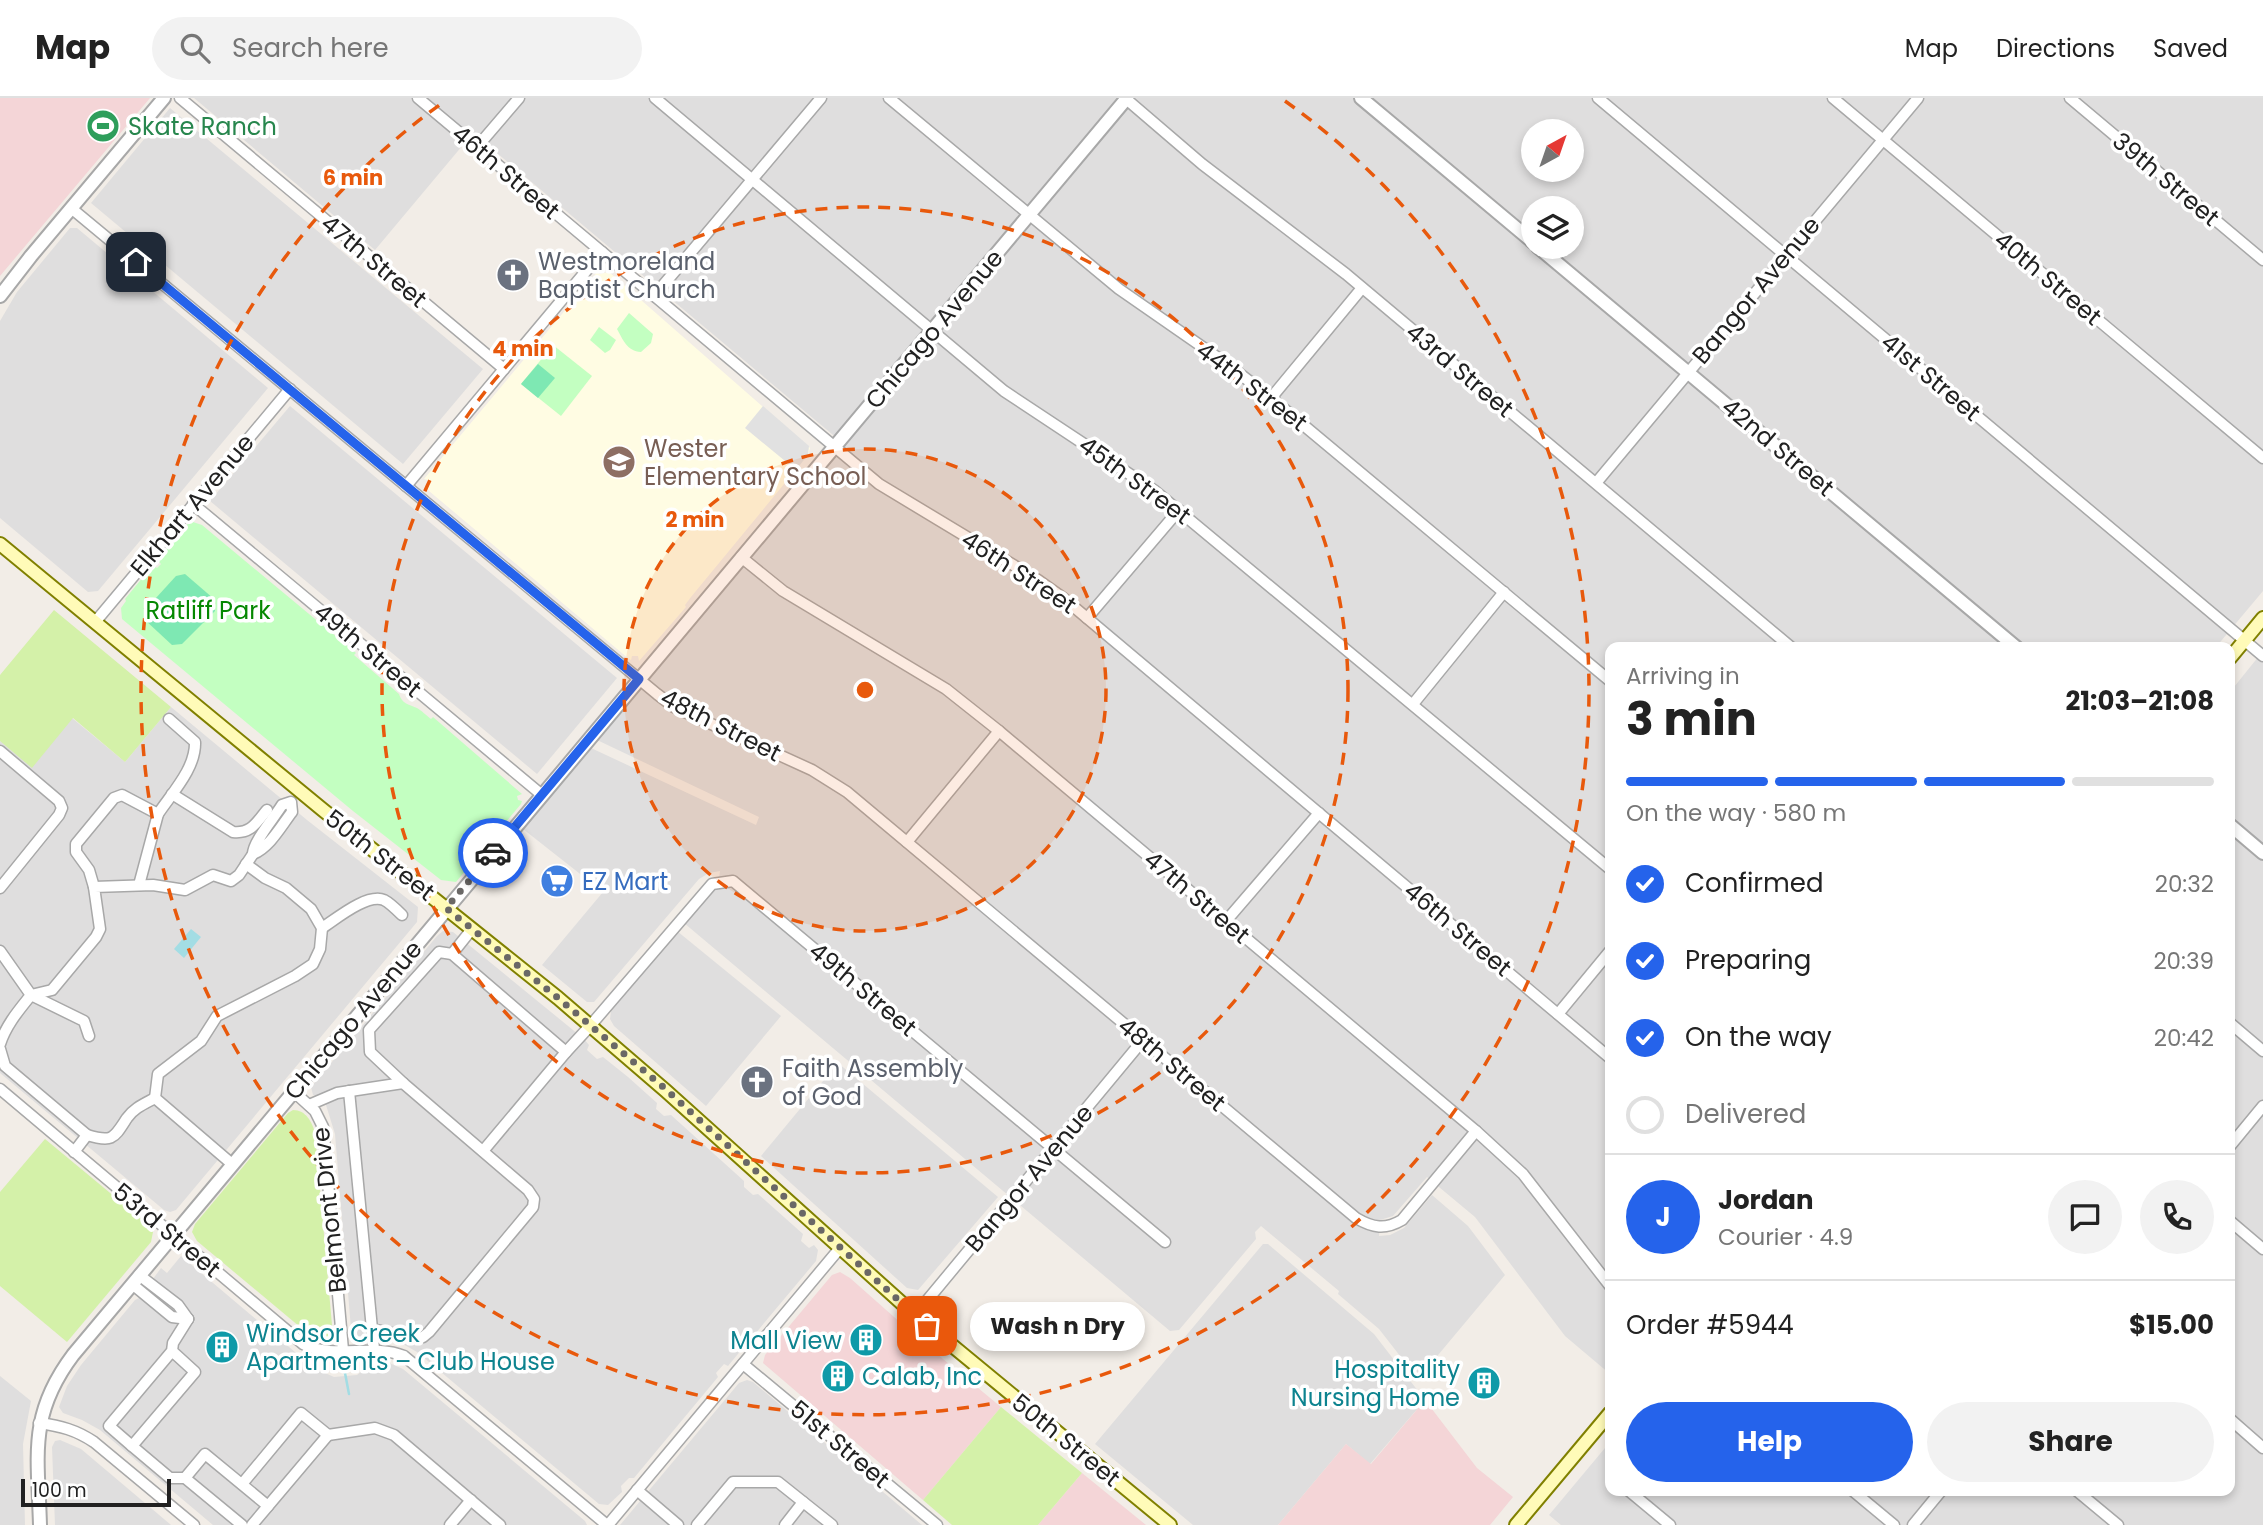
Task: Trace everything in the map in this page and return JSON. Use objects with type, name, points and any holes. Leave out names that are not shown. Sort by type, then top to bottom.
[{"type":"main road","name":"50th Street","points":[[0,544],[662,1086],[915,1315],[1170,1525]]},
{"type":"main road","points":[[2235,652],[2263,618]]},
{"type":"main road","points":[[1516,1525],[1605,1419]]},
{"type":"street","points":[[0,296],[164,98]]},
{"type":"street","name":"47th Street","points":[[180,98],[504,369]]},
{"type":"street","name":"46th Street","points":[[418,98],[879,484],[1038,580],[1087,618],[1605,1054]]},
{"type":"street","points":[[477,147],[519,98]]},
{"type":"street","name":"45th Street","points":[[655,98],[1004,391],[1122,468],[1179,510],[1605,865]]},
{"type":"street","points":[[654,296],[821,98]]},
{"type":"street","name":"44th Street","points":[[889,98],[1119,289],[1272,398],[1605,677]]},
{"type":"street","name":"Chicago Avenue","points":[[40,1525],[37,1445],[39,1423],[45,1402],[61,1371],[1126,98]]},
{"type":"street","name":"43rd Street","points":[[1126,98],[1202,164],[1362,288],[1785,642]]},
{"type":"street","points":[[1361,98],[1521,233]]},
{"type":"street","name":"41st Street","points":[[1598,98],[2263,656]]},
{"type":"street","name":"40th Street","points":[[1833,98],[2263,458]]},
{"type":"street","name":"Bangor Avenue","points":[[1596,483],[1918,98]]},
{"type":"street","name":"39th Street","points":[[2070,98],[2263,260]]},
{"type":"street","name":"48th Street","points":[[71,208],[674,707],[829,779],[1356,1218],[1368,1225],[1380,1227],[1389,1227],[1402,1220],[1476,1130]]},
{"type":"street","points":[[407,486],[602,252]]},
{"type":"street","name":"42nd Street","points":[[1552,259],[2010,642]]},
{"type":"street","points":[[1272,398],[1362,288]]},
{"type":"street","name":"Elkhart Avenue","points":[[96,621],[290,389]]},
{"type":"street","name":"49th Street","points":[[193,504],[542,795]]},
{"type":"street","points":[[1087,618],[1179,510]]},
{"type":"street","name":"47th Street","points":[[741,557],[783,591],[946,690],[999,731],[1476,1130],[1523,1174],[1605,1280]]},
{"type":"street","points":[[1413,704],[1504,592]]},
{"type":"street","points":[[139,884],[158,814],[185,775],[196,752],[195,742],[169,719]]},
{"type":"street","points":[[907,842],[999,731]]},
{"type":"street","points":[[0,751],[59,801],[62,808],[60,815],[0,888]]},
{"type":"street","points":[[172,794],[233,832],[242,833],[252,829],[267,810]]},
{"type":"street","points":[[155,1098],[128,1117],[120,1133],[111,1138],[87,1135],[3,1070],[0,1046],[8,1025],[31,995],[52,990],[100,929],[94,887],[89,870],[76,852],[76,844],[114,798],[122,795],[158,814]]},
{"type":"street","points":[[94,887],[139,884],[185,890],[208,876],[230,881],[239,875],[253,854],[260,851],[276,834],[292,812],[291,802],[282,805],[269,827],[253,845],[253,854]]},
{"type":"street","points":[[1226,921],[1319,813]]},
{"type":"street","points":[[2235,829],[2263,853]]},
{"type":"street","points":[[155,1098],[158,1074],[201,1041],[217,1016],[295,976],[313,964],[320,949],[322,928],[311,909],[294,894],[246,864]]},
{"type":"street","name":"49th Street","points":[[590,1026],[698,898],[712,884],[733,881],[1165,1242]]},
{"type":"street","points":[[322,928],[359,904],[374,899],[384,900],[402,915]]},
{"type":"street","points":[[452,954],[472,929]]},
{"type":"street","points":[[0,951],[31,995],[85,1021],[89,1036]]},
{"type":"street","points":[[372,1329],[423,1337],[533,1207],[534,1199],[528,1189],[370,1052],[369,1030],[439,953],[452,954],[566,1052]]},
{"type":"street","points":[[1558,1014],[1605,957]]},
{"type":"street","points":[[483,1151],[590,1026]]},
{"type":"street","points":[[2235,1027],[2263,1051]]},
{"type":"street","name":"Bangor Avenue","points":[[915,1315],[1143,1040]]},
{"type":"street","points":[[309,1105],[337,1093],[403,1083]]},
{"type":"street","name":"53rd Street","points":[[0,1090],[303,1344],[314,1350],[343,1350]]},
{"type":"street","name":"Belmont Drive","points":[[293,1091],[315,1111],[323,1127],[343,1350]]},
{"type":"street","points":[[349,1091],[374,1349]]},
{"type":"street","points":[[155,1098],[232,1164]]},
{"type":"street","points":[[2235,1140],[2263,1105]]},
{"type":"street","points":[[74,1152],[87,1135]]},
{"type":"street","points":[[2235,1225],[2263,1249]]},
{"type":"street","points":[[343,1350],[391,1351],[419,1366],[607,1525],[840,1248]]},
{"type":"street","points":[[136,1279],[178,1305],[188,1319],[173,1343],[172,1351],[108,1426],[170,1478],[185,1478],[242,1525]]},
{"type":"street","points":[[132,1446],[195,1372],[172,1351]]},
{"type":"street","name":"51st Street","points":[[744,1364],[937,1525]]},
{"type":"street","points":[[242,1484],[301,1413],[328,1435]]},
{"type":"street","points":[[39,1423],[62,1426],[94,1442],[194,1525]]},
{"type":"street","points":[[2235,1423],[2263,1448]]},
{"type":"street","points":[[252,1525],[328,1435],[376,1428],[394,1435],[498,1524]]},
{"type":"street","points":[[185,1478],[205,1454],[268,1506]]},
{"type":"street","points":[[697,1525],[733,1482],[778,1482],[832,1525]]},
{"type":"street","points":[[638,1490],[678,1525]]},
{"type":"street","points":[[1635,1496],[1670,1525]]},
{"type":"street","points":[[1859,1496],[1894,1525]]},
{"type":"street","points":[[1913,1525],[1937,1496]]},
{"type":"street","points":[[2083,1496],[2118,1525]]},
{"type":"street","points":[[450,1525],[471,1500]]},
{"type":"street","points":[[785,1525],[803,1502]]},
{"type":"shaded area","points":[[0,98],[150,98],[0,276]]},
{"type":"shaded area","points":[[194,98],[2263,98],[2263,591],[2220,642],[1605,642],[1605,1370],[1565,1336],[1475,1217],[1427,1177],[1393,1216],[1380,1220],[1379,1236],[1390,1235],[1404,1228],[1432,1195],[1468,1226],[1505,1275],[1418,1379],[1379,1329],[1338,1294],[1339,1291],[1261,1226],[1255,1232],[1256,1239],[1179,1330],[1170,1331],[684,923],[713,889],[718,887],[720,871],[699,879],[594,1002],[587,1002],[542,965],[603,892],[523,829],[591,748],[756,825],[759,817],[597,740],[845,445],[473,133],[375,250]]},
{"type":"shaded area","points":[[170,108],[483,369],[403,464],[91,203]]},
{"type":"shaded area","points":[[70,228],[77,228],[268,388],[98,591],[88,592],[0,518],[0,321],[17,292]]},
{"type":"shaded area","name":"Wester Elementary School","points":[[598,271],[599,274],[609,272],[810,448],[808,455],[691,597],[686,607],[639,661],[638,656],[629,659],[429,491],[425,486],[429,485],[428,480],[424,479]]},
{"type":"shaded area","points":[[290,406],[617,678],[537,774],[210,501]]},
{"type":"shaded area","points":[[763,406],[809,446],[808,455],[796,470],[745,428]]},
{"type":"shaded area","points":[[2263,651],[2263,1525],[1561,1525],[1549,1515],[1605,1448],[1605,1496],[2235,1496],[2235,686]]},
{"type":"shaded area","points":[[171,707],[307,820],[418,907],[417,922],[176,1210],[170,1212],[164,1210],[0,1073],[0,741],[32,767],[72,718],[125,762]]},
{"type":"shaded area","points":[[443,931],[453,932],[584,1039],[589,1045],[587,1050],[597,1059],[603,1057],[628,1077],[657,1103],[656,1109],[664,1116],[671,1115],[744,1181],[744,1187],[753,1195],[758,1194],[803,1234],[801,1241],[809,1248],[814,1245],[818,1250],[816,1261],[755,1334],[751,1332],[745,1340],[747,1343],[728,1366],[724,1364],[716,1373],[718,1377],[634,1478],[629,1478],[621,1486],[622,1492],[608,1505],[599,1504],[417,1352],[403,1344],[382,1339],[381,1335],[368,1334],[366,1338],[359,1338],[351,1329],[335,1134],[326,1105],[313,1095],[311,1087]]},
{"type":"shaded area","points":[[677,931],[781,1016],[706,1106],[614,1026],[610,1019],[611,1011]]},
{"type":"shaded area","points":[[838,1063],[998,1197],[918,1290],[907,1288],[761,1156]]},
{"type":"shaded area","points":[[1263,1244],[1268,1244],[1374,1334],[1425,1400],[1370,1464],[1346,1444],[1278,1525],[1193,1525],[1095,1444]]},
{"type":"shaded area","points":[[181,1256],[314,1368],[334,1377],[357,1375],[375,1361],[387,1362],[403,1369],[587,1525],[213,1525],[100,1430],[63,1413],[59,1407],[67,1386],[81,1365],[139,1298],[161,1268],[167,1273]]},
{"type":"shaded area","points":[[840,1272],[1001,1407],[923,1500],[763,1363],[765,1355],[832,1275]]},
{"type":"shaded area","points":[[0,1376],[31,1401],[23,1444],[25,1525],[0,1525]]},
{"type":"shaded area","points":[[747,1380],[753,1382],[922,1525],[620,1525],[739,1383]]},
{"type":"shaded area","points":[[1425,1400],[1477,1468],[1513,1497],[1490,1525],[1278,1525],[1346,1444],[1371,1464]]},
{"type":"shaded area","points":[[60,1440],[81,1449],[171,1525],[55,1525],[52,1447],[55,1441]]},
{"type":"shaded area","points":[[1082,1473],[1146,1525],[1038,1525]]},
{"type":"green space","points":[[629,313],[653,334],[651,343],[641,352],[629,347],[617,329]]},
{"type":"green space","points":[[599,327],[616,340],[605,353],[590,340]]},
{"type":"green space","points":[[553,345],[592,376],[561,416],[521,384]]},
{"type":"green space","points":[[538,364],[555,378],[538,398],[521,384]]},
{"type":"green space","name":"Ratliff Park","points":[[193,522],[202,525],[356,653],[354,655],[399,694],[404,702],[431,719],[433,717],[522,794],[517,796],[518,800],[522,801],[521,804],[456,882],[441,880],[353,811],[122,619],[121,608],[125,599],[153,565],[157,568],[161,564],[157,560],[186,525]]},
{"type":"green space","points":[[185,574],[214,599],[215,611],[182,644],[172,645],[145,620],[145,610],[176,576]]},
{"type":"green space","points":[[54,610],[171,707],[125,762],[73,718],[32,768],[0,741],[0,675]]},
{"type":"green space","points":[[293,1110],[305,1114],[315,1133],[332,1325],[329,1337],[318,1340],[197,1241],[192,1232],[195,1224]]},
{"type":"green space","points":[[45,1139],[150,1226],[153,1232],[151,1242],[67,1342],[0,1286],[0,1192]]},
{"type":"green space","points":[[1001,1407],[1082,1473],[1038,1525],[952,1525],[923,1500]]},
{"type":"water","points":[[191,929],[201,937],[184,958],[174,949]]},
{"type":"waterway","points":[[345,1373],[349,1394]]},
{"type":"way so far","points":[[493,853],[446,908],[662,1086],[927,1326]]},
{"type":"place","name":"Skate Ranch","points":[[103,126]]},
{"type":"place","name":"Westmoreland Baptist Church","points":[[513,275]]},
{"type":"place","name":"Wester Elementary School","points":[[619,462]]},
{"type":"place","name":"EZ Mart","points":[[557,881]]},
{"type":"place","name":"Faith Assembly of God","points":[[757,1082]]},
{"type":"place","name":"Wash n Dry","points":[[927,1326]]},
{"type":"place","name":"Mall View","points":[[866,1340]]},
{"type":"place","name":"Windsor Creek Apartments – Club House","points":[[222,1347]]},
{"type":"place","name":"Calab, Inc","points":[[838,1376]]},
{"type":"place","name":"Hospitality Nursing Home","points":[[1484,1383]]},
{"type":"route","points":[[136,262],[639,679],[493,853]]}]
